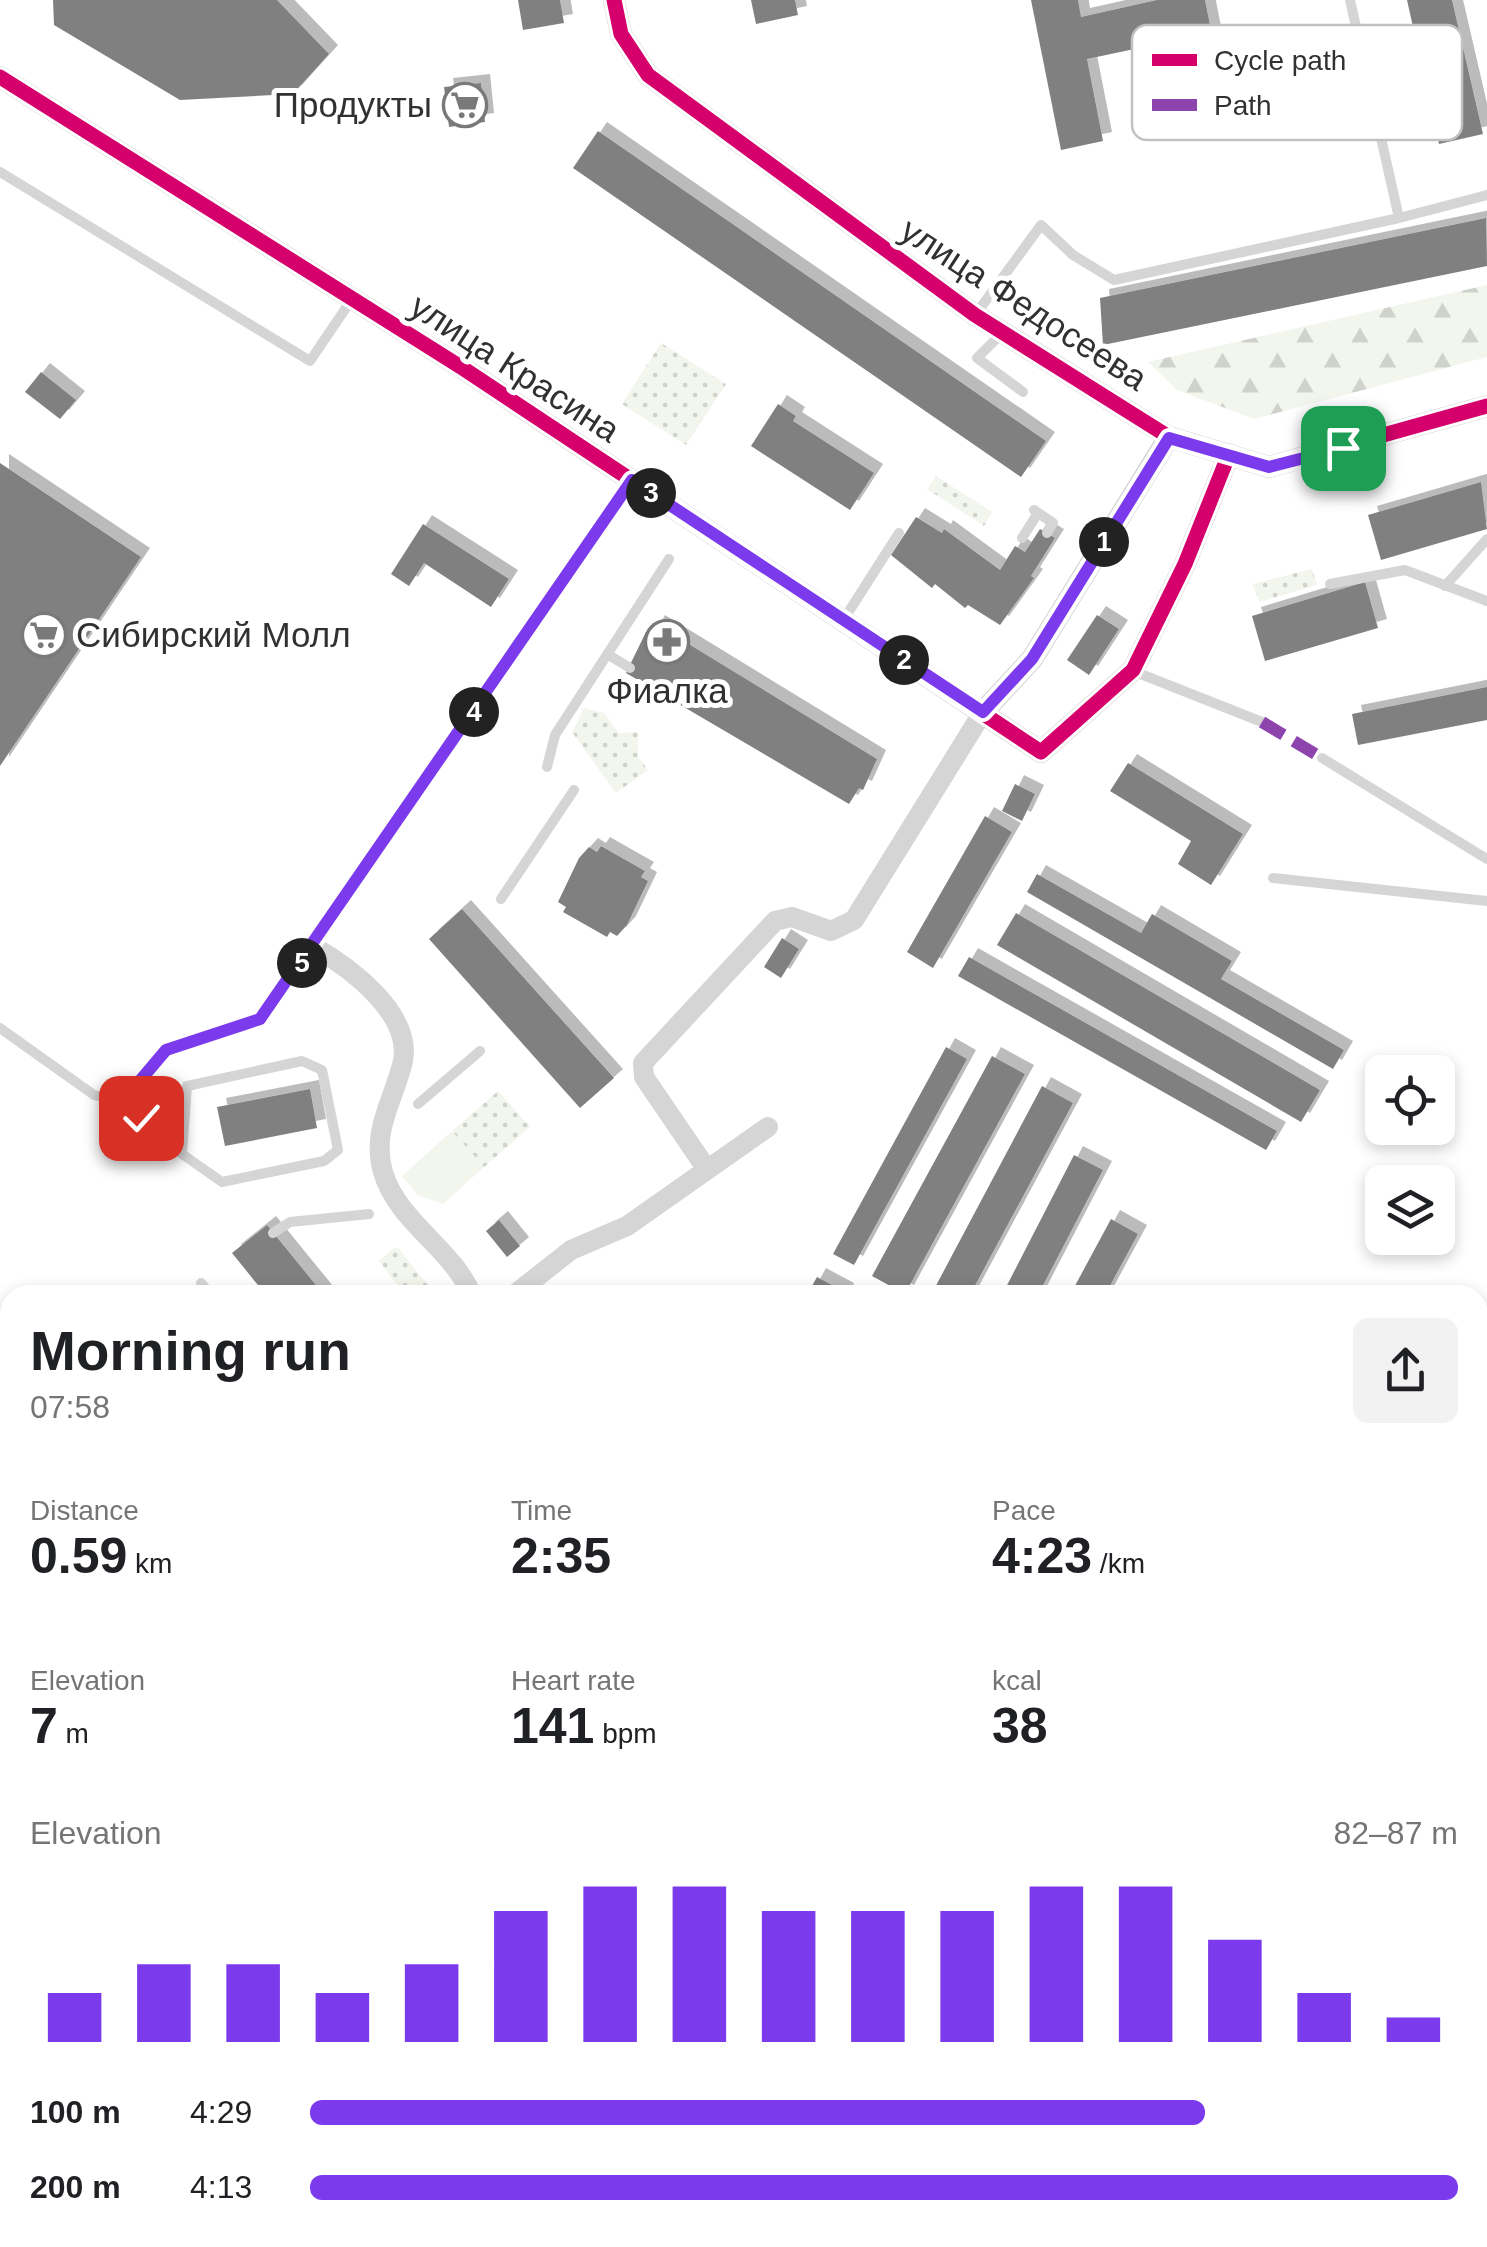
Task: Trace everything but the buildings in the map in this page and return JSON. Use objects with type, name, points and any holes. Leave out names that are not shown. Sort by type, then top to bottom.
[{"type":"street","name":"улица Федосеева","points":[[614,0],[621,34],[648,75],[975,315],[1169,438],[1269,467],[1487,406]]},
{"type":"street","name":"улица Красина","points":[[0,77],[352,298],[1040,752],[1132,670]]},
{"type":"street","points":[[706,1168],[644,1077],[643,1062],[762,930],[792,917],[831,931],[854,920],[983,712],[1032,659],[1169,438]]},
{"type":"street","points":[[1132,670],[1185,564],[1228,454]]},
{"type":"street","points":[[314,947],[344,964],[398,1028],[403,1058],[378,1138],[383,1174],[399,1203],[467,1285]]},
{"type":"street","points":[[527,1285],[572,1250],[628,1226],[768,1127]]},
{"type":"lane","points":[[1350,0],[1356,25]]},
{"type":"lane","points":[[1381,140],[1398,218]]},
{"type":"lane","points":[[0,172],[310,361],[352,298]]},
{"type":"lane","points":[[975,315],[1042,225],[1073,255],[1114,280],[1487,195]]},
{"type":"lane","points":[[1002,333],[977,358],[1023,392]]},
{"type":"lane","points":[[122,1102],[166,1050],[260,1019],[314,947],[632,480]]},
{"type":"lane","points":[[1022,538],[1036,511],[1053,523],[1048,533]]},
{"type":"lane","points":[[844,620],[899,533]]},
{"type":"lane","points":[[1445,586],[1487,539]]},
{"type":"lane","points":[[547,766],[555,735],[668,559]]},
{"type":"lane","points":[[1330,584],[1406,570],[1487,602]]},
{"type":"lane","points":[[607,654],[630,668]]},
{"type":"lane","points":[[1132,670],[1262,722]]},
{"type":"lane","points":[[1322,758],[1487,860]]},
{"type":"lane","points":[[501,899],[574,790]]},
{"type":"lane","points":[[1273,878],[1487,901]]},
{"type":"lane","points":[[0,1028],[94,1094],[122,1102],[182,1154],[222,1182],[324,1162],[338,1150],[322,1070],[302,1060],[188,1086],[182,1154]]},
{"type":"lane","points":[[418,1104],[480,1050]]},
{"type":"lane","points":[[263,1071],[266,1085]]},
{"type":"lane","points":[[273,1233],[290,1222],[369,1214]]},
{"type":"green space","points":[[1487,285],[1487,357],[1254,419],[1177,390],[1148,362]]},
{"type":"green space","points":[[661,343],[726,384],[686,445],[622,404]]},
{"type":"green space","points":[[936,476],[992,512],[984,526],[927,489]]},
{"type":"green space","points":[[1312,569],[1317,585],[1260,602],[1252,584]]},
{"type":"green space","points":[[584,708],[604,713],[619,733],[638,732],[638,757],[648,770],[616,793],[572,732]]},
{"type":"green space","points":[[498,1091],[530,1127],[484,1167],[452,1131]]},
{"type":"green space","points":[[452,1131],[484,1167],[443,1204],[418,1195],[402,1176]]},
{"type":"green space","points":[[394,1248],[399,1249],[428,1285],[397,1285],[379,1261]]},
{"type":"marked path","points":[[1262,722],[1322,758]]},
{"type":"cycle path","points":[[614,0],[621,34],[648,75],[975,315],[1169,437],[1269,467],[1487,406]]},
{"type":"cycle path","points":[[0,77],[464,369],[1041,752],[1133,670],[1185,564],[1229,454]]},
{"type":"place","name":"Продукты","points":[[465,105]]},
{"type":"place","name":"Сибирский Молл","points":[[44,635]]},
{"type":"place","name":"Фиалка","points":[[667,642]]},
{"type":"route","points":[[141,1118],[122,1102],[166,1050],[260,1019],[314,947],[632,480],[983,712],[1032,659],[1169,438],[1269,467],[1343,448]]}]
